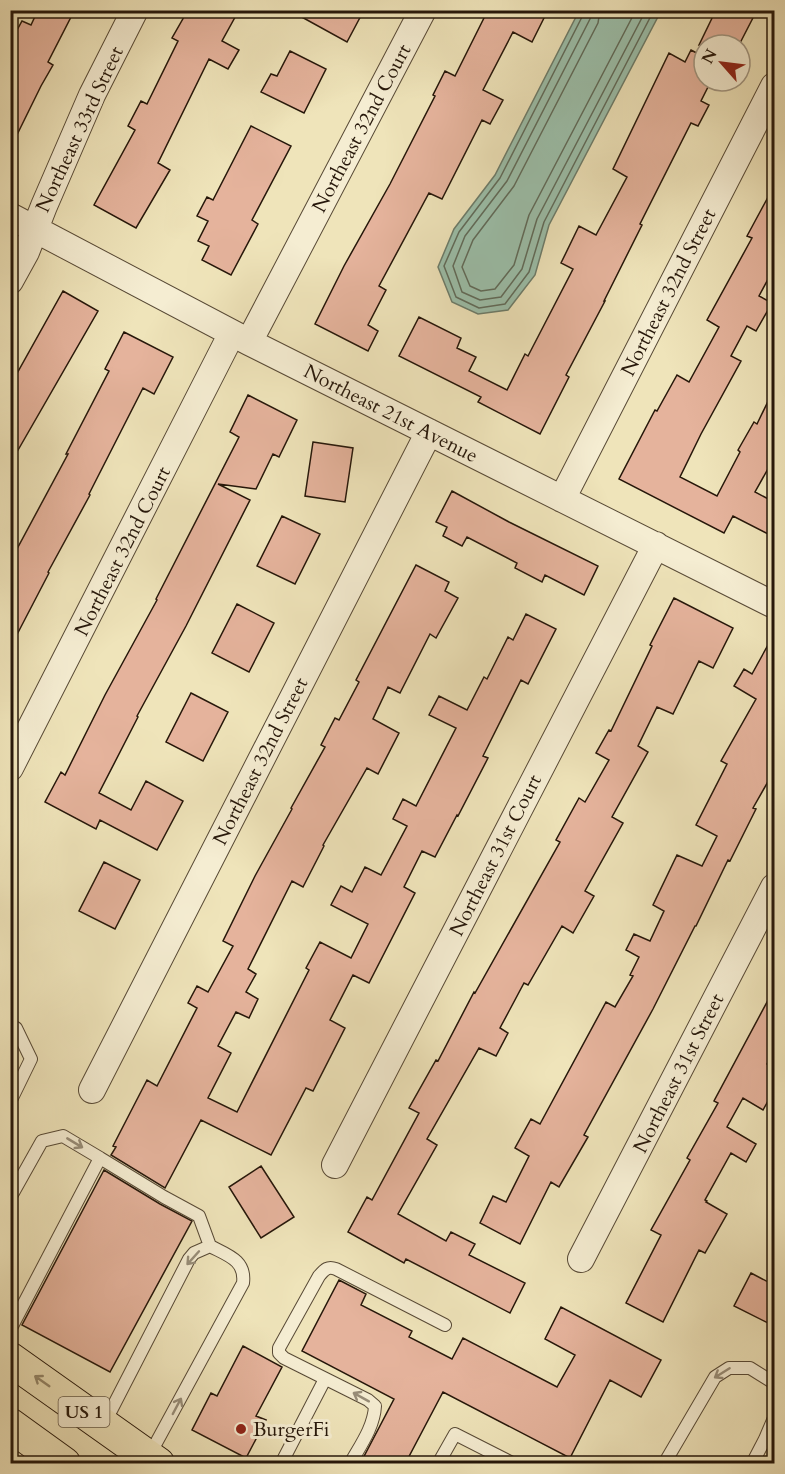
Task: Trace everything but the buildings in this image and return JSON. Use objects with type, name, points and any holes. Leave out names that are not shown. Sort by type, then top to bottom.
[{"type":"main road","name":"US 1","points":[[10,1359],[153,1460]]},
{"type":"main road","name":"US 1","points":[[10,1425],[64,1464]]},
{"type":"street","name":"Northeast 33rd Street","points":[[10,281],[26,252],[34,228],[92,95],[135,10]]},
{"type":"street","name":"Northeast 32nd Court","points":[[10,768],[241,338],[423,10]]},
{"type":"street","name":"Northeast 32nd Street","points":[[562,498],[774,87]]},
{"type":"street","name":"Northeast 21st Avenue","points":[[10,216],[241,338],[774,605]]},
{"type":"street","name":"Northeast 32nd Street","points":[[92,1090],[429,432]]},
{"type":"street","name":"Northeast 31st Court","points":[[334,1165],[656,546]]},
{"type":"street","name":"Northeast 31st Street","points":[[581,1259],[774,887]]},
{"type":"lane","points":[[10,1025],[16,1028],[32,1059],[10,1102]]},
{"type":"lane","points":[[10,1198],[42,1142],[63,1136],[199,1216],[210,1246],[242,1266],[243,1283],[153,1460]]},
{"type":"lane","points":[[10,1330],[100,1158]]},
{"type":"lane","points":[[103,1425],[189,1259],[194,1253],[210,1246]]},
{"type":"lane","points":[[350,1464],[370,1428],[375,1406],[368,1400],[284,1358],[279,1353],[279,1348],[319,1276],[324,1269],[330,1267],[336,1269],[445,1325]]},
{"type":"lane","points":[[664,1464],[715,1377],[729,1368],[750,1368],[774,1383]]},
{"type":"lane","points":[[281,1464],[325,1379]]},
{"type":"lane","points":[[752,1464],[774,1418]]},
{"type":"lane","points":[[438,1464],[455,1434],[514,1464]]},
{"type":"water","points":[[579,11],[661,11],[549,225],[535,275],[508,310],[478,314],[452,302],[438,267],[454,229],[495,175]]},
{"type":"place","name":"BurgerFi","points":[[241,1429]]}]
